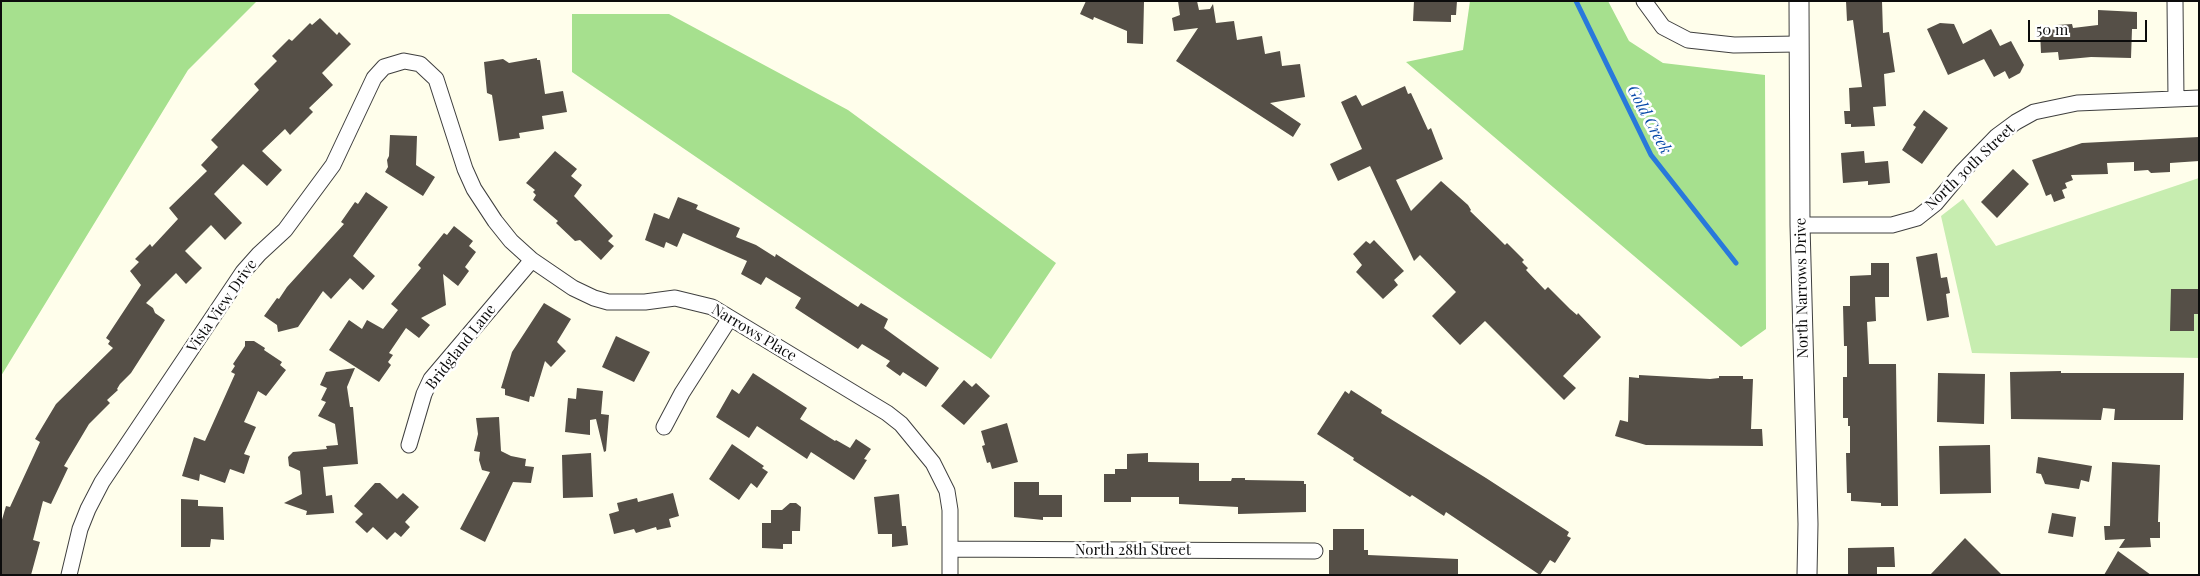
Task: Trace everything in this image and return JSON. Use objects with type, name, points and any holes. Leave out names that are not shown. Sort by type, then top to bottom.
[{"type":"street","points":[[1644,1],[1662,27],[1688,40],[1734,45],[1798,44]]},
{"type":"street","name":"North Narrows Drive","points":[[1799,1],[1800,225],[1808,524],[1806,575]]},
{"type":"street","points":[[2175,1],[2176,99]]},
{"type":"street","name":"Narrows Place","points":[[404,61],[420,64],[436,79],[465,169],[474,189],[511,241],[532,260],[573,288],[608,302],[646,302],[675,298],[702,303],[730,318],[901,424],[933,463],[947,491],[950,510],[950,575]]},
{"type":"street","name":"Vista View Drive","points":[[69,575],[80,529],[102,482],[243,272],[285,230],[333,165],[374,78],[384,67],[404,61]]},
{"type":"street","name":"North 30th Street","points":[[1800,225],[1892,225],[1917,218],[1936,203],[1962,172],[1997,136],[2034,112],[2077,103],[2199,98]]},
{"type":"street","name":"Bridgland Lane","points":[[409,445],[424,394],[431,379],[532,260]]},
{"type":"street","points":[[664,428],[682,393],[730,318]]},
{"type":"street","name":"North 28th Street","points":[[950,549],[1315,550]]},
{"type":"green space","points":[[1,1],[257,1],[188,70],[1,376]]},
{"type":"green space","points":[[1470,1],[1608,1],[1629,41],[1663,63],[1765,75],[1766,329],[1741,347],[1406,62],[1463,50]]},
{"type":"green space","points":[[572,14],[669,14],[848,110],[1056,263],[991,359],[572,72]]},
{"type":"green space","points":[[2199,178],[2199,358],[1972,353],[1941,216],[1963,199],[1996,246]]},
{"type":"building","points":[[1086,1],[1144,2],[1143,44],[1127,43],[1127,31],[1094,17],[1093,20],[1080,14]]},
{"type":"building","points":[[1178,1],[1197,1],[1199,10],[1210,9],[1213,4],[1216,23],[1234,21],[1237,40],[1262,36],[1265,54],[1280,51],[1282,66],[1300,64],[1305,97],[1270,103],[1301,124],[1293,137],[1176,61],[1198,28],[1174,31],[1172,18],[1180,15]]},
{"type":"building","points":[[1414,1],[1457,1],[1456,15],[1451,15],[1451,22],[1413,21]]},
{"type":"building","points":[[1846,1],[1882,1],[1883,33],[1889,32],[1895,72],[1884,74],[1886,106],[1873,107],[1875,126],[1851,127],[1851,124],[1845,124],[1844,111],[1850,111],[1849,88],[1862,87],[1853,20],[1847,21]]},
{"type":"building","points":[[2098,10],[2137,12],[2137,29],[2132,29],[2131,58],[2091,57],[2059,60],[2058,52],[2041,53],[2040,31],[2057,29],[2057,25],[2072,24],[2073,28],[2098,25]]},
{"type":"building","points":[[320,18],[337,35],[339,32],[351,44],[322,73],[333,85],[309,108],[313,112],[290,135],[285,129],[262,151],[282,170],[267,186],[243,164],[214,194],[242,223],[225,240],[211,225],[185,251],[202,268],[186,284],[176,273],[146,303],[165,320],[131,373],[120,384],[118,390],[107,400],[110,403],[89,424],[64,466],[68,468],[51,504],[43,501],[33,540],[40,542],[31,575],[1,575],[1,523],[6,506],[10,507],[40,442],[35,439],[56,404],[113,348],[108,344],[110,341],[106,338],[141,285],[130,271],[139,262],[135,259],[150,244],[152,247],[178,219],[169,208],[207,171],[201,165],[218,147],[211,140],[259,90],[254,84],[277,61],[272,56],[289,39],[292,41],[310,23],[312,25]]},
{"type":"building","points":[[1940,23],[1954,24],[1963,44],[1991,29],[2000,46],[2011,41],[2024,65],[2020,73],[2009,79],[2005,71],[1994,77],[1984,59],[1948,75],[1927,29]]},
{"type":"building","points":[[537,58],[537,60],[540,60],[545,94],[563,91],[567,112],[542,116],[544,129],[519,133],[520,138],[499,141],[492,95],[487,93],[484,62],[503,59],[509,63]]},
{"type":"building","points":[[1405,86],[1408,94],[1411,93],[1428,130],[1431,128],[1443,159],[1396,180],[1411,211],[1441,181],[1468,205],[1470,211],[1505,245],[1507,243],[1524,260],[1522,262],[1528,268],[1526,270],[1545,290],[1548,287],[1577,315],[1578,313],[1601,337],[1563,376],[1576,388],[1564,400],[1485,321],[1460,345],[1432,316],[1456,292],[1420,255],[1414,261],[1370,166],[1338,181],[1330,164],[1362,149],[1341,102],[1356,95],[1362,106]]},
{"type":"building","points":[[1924,110],[1948,128],[1922,164],[1902,150],[1916,127],[1913,125]]},
{"type":"building","points":[[390,135],[417,136],[416,165],[435,177],[423,196],[385,172],[388,167]]},
{"type":"building","points":[[2199,137],[2199,161],[2170,163],[2170,172],[2151,173],[2148,170],[2134,171],[2134,162],[2107,163],[2108,174],[2071,175],[2073,180],[2065,183],[2067,188],[2062,190],[2065,198],[2054,202],[2051,194],[2046,196],[2032,160],[2082,143]]},
{"type":"building","points":[[555,151],[577,169],[571,176],[582,185],[574,196],[613,236],[608,241],[614,246],[601,260],[580,240],[575,241],[556,223],[558,221],[533,200],[536,195],[533,192],[535,190],[526,183]]},
{"type":"building","points":[[1864,151],[1865,163],[1888,161],[1890,183],[1868,185],[1868,181],[1843,183],[1841,153]]},
{"type":"building","points":[[2013,169],[2029,184],[1997,218],[1981,202]]},
{"type":"building","points":[[366,192],[388,207],[353,256],[375,276],[363,290],[350,278],[331,299],[323,291],[298,327],[278,332],[277,325],[264,316],[277,298],[279,299],[287,287],[344,224],[341,222],[355,202],[358,204]]},
{"type":"building","points":[[678,197],[698,205],[696,209],[740,228],[736,237],[756,245],[775,257],[776,254],[858,307],[861,303],[888,319],[884,328],[939,368],[926,387],[903,372],[900,376],[886,366],[890,361],[862,344],[858,349],[795,308],[801,298],[766,277],[761,285],[741,274],[747,261],[683,233],[677,247],[666,242],[664,248],[645,240],[654,213],[669,219]]},
{"type":"building","points":[[454,226],[473,241],[469,246],[476,252],[465,267],[469,271],[458,286],[443,274],[446,305],[421,318],[430,325],[419,338],[406,328],[389,353],[393,355],[388,362],[391,365],[379,382],[329,350],[349,320],[362,329],[367,320],[383,329],[398,310],[391,304],[421,268],[418,265],[444,233],[447,235]]},
{"type":"building","points":[[1374,240],[1404,271],[1394,280],[1398,285],[1383,299],[1356,272],[1362,265],[1353,254],[1366,241],[1370,244]]},
{"type":"building","points":[[1937,253],[1941,278],[1947,277],[1950,293],[1946,294],[1949,317],[1927,321],[1916,257]]},
{"type":"building","points":[[1871,263],[1889,263],[1889,297],[1875,297],[1876,321],[1867,322],[1869,364],[1896,364],[1898,506],[1881,506],[1881,503],[1851,501],[1851,493],[1847,493],[1846,453],[1850,453],[1850,426],[1848,426],[1848,418],[1843,418],[1843,377],[1847,377],[1847,346],[1844,346],[1843,306],[1850,306],[1850,276],[1871,275]]},
{"type":"building","points":[[2171,289],[2199,289],[2199,314],[2194,314],[2194,331],[2170,331]]},
{"type":"building","points":[[544,303],[571,319],[557,342],[566,351],[551,367],[545,361],[534,397],[530,396],[529,402],[505,395],[505,389],[501,388],[512,352]]},
{"type":"building","points":[[616,336],[650,352],[634,382],[602,367]]},
{"type":"building","points":[[245,341],[254,341],[265,348],[264,350],[282,362],[280,365],[286,370],[266,396],[258,391],[244,422],[256,427],[244,454],[250,456],[244,474],[230,469],[225,483],[200,474],[199,481],[182,476],[194,437],[205,441],[235,374],[231,372],[235,366],[233,364],[245,346]]},
{"type":"building","points":[[355,368],[347,387],[350,407],[353,407],[358,464],[323,467],[326,496],[332,495],[334,513],[306,515],[307,511],[284,503],[302,494],[300,471],[289,466],[288,457],[293,452],[327,449],[326,446],[338,445],[335,424],[318,416],[326,402],[321,400],[327,388],[320,385],[326,372]]},
{"type":"building","points":[[2061,371],[2061,373],[2184,373],[2183,420],[2114,420],[2115,409],[2103,408],[2101,420],[2011,419],[2010,372]]},
{"type":"building","points":[[753,373],[807,408],[800,419],[850,448],[856,439],[871,449],[864,459],[867,460],[854,480],[811,452],[807,459],[757,426],[749,438],[716,417],[732,389],[739,394]]},
{"type":"building","points":[[1938,373],[1985,374],[1984,424],[1937,422]]},
{"type":"building","points":[[1639,375],[1710,379],[1719,378],[1719,376],[1743,376],[1743,379],[1753,379],[1751,429],[1762,429],[1763,446],[1646,445],[1615,436],[1620,420],[1628,422],[1629,377],[1639,378]]},
{"type":"building","points":[[964,380],[972,387],[976,383],[990,396],[964,425],[941,406]]},
{"type":"building","points":[[577,388],[603,391],[601,414],[609,415],[606,451],[604,452],[596,419],[590,420],[590,435],[565,432],[568,398],[576,399]]},
{"type":"building","points":[[1351,390],[1382,410],[1381,413],[1569,532],[1567,536],[1571,538],[1555,563],[1550,560],[1540,575],[1446,512],[1444,516],[1412,495],[1410,497],[1317,434],[1345,391],[1349,394]]},
{"type":"building","points":[[499,417],[501,451],[511,456],[526,459],[525,466],[534,467],[531,483],[513,482],[485,542],[460,529],[490,472],[482,470],[479,460],[480,452],[474,451],[478,434],[476,418]]},
{"type":"building","points":[[1007,423],[1018,462],[992,469],[990,462],[987,463],[982,446],[985,445],[981,431]]},
{"type":"building","points":[[732,444],[764,466],[762,468],[768,472],[757,488],[751,483],[739,500],[709,479]]},
{"type":"building","points":[[1990,445],[1991,493],[1940,494],[1939,446]]},
{"type":"building","points":[[591,453],[593,497],[563,498],[562,455]]},
{"type":"building","points":[[1148,453],[1148,462],[1199,463],[1199,481],[1231,481],[1232,478],[1245,478],[1245,480],[1304,481],[1304,484],[1306,484],[1306,512],[1238,514],[1238,507],[1179,504],[1179,497],[1131,497],[1131,502],[1104,502],[1104,474],[1115,474],[1115,469],[1127,469],[1127,454]]},
{"type":"building","points":[[2038,457],[2092,466],[2089,482],[2081,480],[2079,489],[2045,484],[2041,474],[2036,473]]},
{"type":"building","points":[[2112,462],[2160,465],[2158,522],[2160,522],[2160,538],[2150,538],[2151,547],[2119,548],[2125,539],[2105,540],[2104,526],[2110,526]]},
{"type":"building","points":[[1014,482],[1039,482],[1039,495],[1062,495],[1062,517],[1043,517],[1043,520],[1014,517]]},
{"type":"building","points":[[375,483],[380,483],[397,499],[403,493],[419,507],[405,522],[410,527],[401,537],[395,532],[387,540],[373,527],[367,533],[355,522],[363,514],[354,506]]},
{"type":"building","points":[[673,493],[679,516],[669,519],[671,527],[657,530],[656,527],[636,533],[634,529],[614,534],[609,514],[619,511],[617,503],[637,498],[638,502]]},
{"type":"building","points":[[899,494],[902,526],[906,526],[908,545],[892,547],[892,534],[878,534],[874,497]]},
{"type":"building","points":[[181,499],[198,500],[198,506],[223,507],[224,540],[211,539],[210,547],[181,547]]},
{"type":"building","points":[[790,503],[796,503],[801,507],[800,531],[792,531],[792,544],[783,544],[783,549],[762,548],[762,523],[771,523],[771,510],[782,510]]},
{"type":"building","points":[[2052,513],[2076,517],[2073,537],[2048,533]]},
{"type":"building","points":[[1333,529],[1364,529],[1364,550],[1368,550],[1368,555],[1458,559],[1458,575],[1329,575],[1329,550],[1333,550]]},
{"type":"building","points":[[1965,538],[2002,575],[1930,575]]},
{"type":"building","points":[[1894,547],[1895,567],[1877,567],[1877,575],[1848,575],[1848,548]]},
{"type":"building","points":[[2118,551],[2151,575],[2104,575]]},
{"type":"waterway","name":"Gold Creek","points":[[1576,1],[1651,155],[1736,263]]}]
